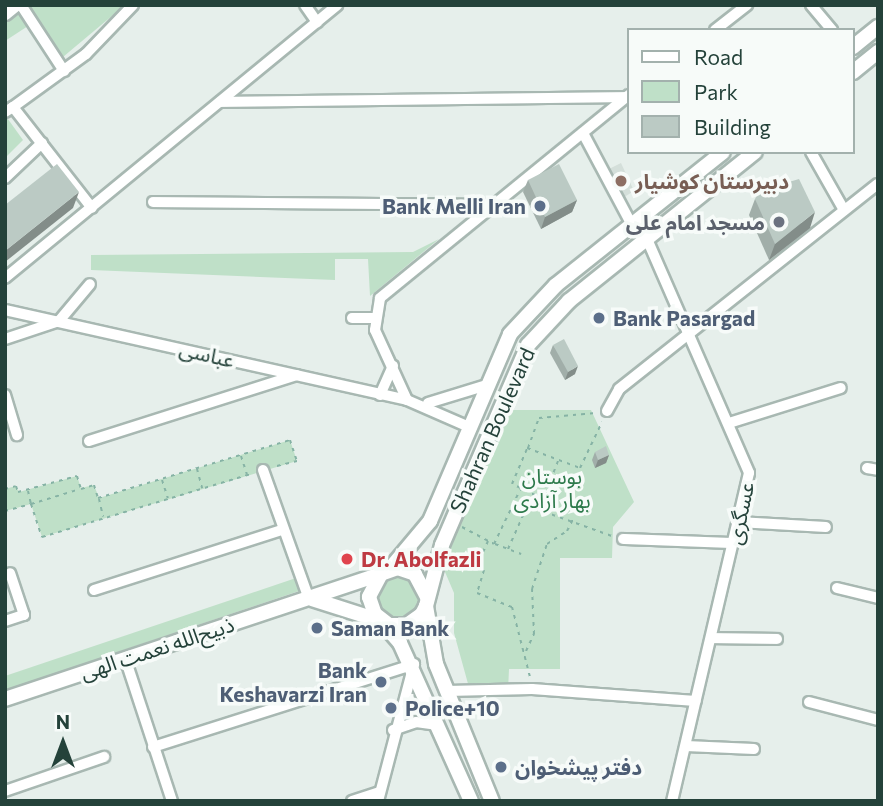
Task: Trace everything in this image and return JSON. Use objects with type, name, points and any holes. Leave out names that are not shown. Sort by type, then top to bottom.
[{"type":"street","points":[[5,13],[15,5]]},
{"type":"street","points":[[21,5],[64,71]]},
{"type":"street","points":[[92,208],[42,143],[9,109],[64,71],[133,5]]},
{"type":"street","points":[[305,5],[317,22]]},
{"type":"street","points":[[5,278],[337,5]]},
{"type":"street","points":[[725,5],[730,18]]},
{"type":"street","points":[[718,28],[747,5]]},
{"type":"street","points":[[811,5],[830,28]]},
{"type":"street","points":[[855,45],[878,27]]},
{"type":"street","points":[[855,70],[878,52]]},
{"type":"street","points":[[220,102],[628,96]]},
{"type":"street","points":[[469,427],[407,400],[373,318],[380,298],[628,96]]},
{"type":"street","points":[[583,133],[632,225]]},
{"type":"street","points":[[5,178],[42,143]]},
{"type":"street","name":"Shahran Boulevard","points":[[385,572],[430,521],[510,334],[530,310],[721,154]]},
{"type":"street","name":"Shahran Boulevard","points":[[492,801],[447,691],[427,602],[442,545],[528,345],[569,301],[753,154]]},
{"type":"street","points":[[812,154],[844,210]]},
{"type":"street","points":[[607,411],[619,389],[878,184]]},
{"type":"street","points":[[153,202],[495,205]]},
{"type":"street","name":"عسگری","points":[[647,239],[749,473],[672,801]]},
{"type":"street","points":[[5,339],[59,321],[90,284]]},
{"type":"street","name":"عباسی","points":[[5,310],[407,400]]},
{"type":"street","points":[[352,318],[373,318]]},
{"type":"street","points":[[380,395],[393,366]]},
{"type":"street","points":[[89,441],[298,375]]},
{"type":"street","points":[[407,400],[438,404],[487,385]]},
{"type":"street","points":[[729,423],[841,388]]},
{"type":"street","points":[[5,395],[17,435]]},
{"type":"street","points":[[263,470],[282,530],[309,599],[381,621],[407,625],[427,602],[415,574],[385,572],[369,597],[381,621],[414,664],[471,801]]},
{"type":"street","points":[[738,522],[826,527]]},
{"type":"street","points":[[94,590],[282,530]]},
{"type":"street","points":[[623,540],[733,543]]},
{"type":"street","name":"ذبیح‌الله نعمت الهی","points":[[5,699],[385,572]]},
{"type":"street","points":[[5,621],[24,615],[10,573]]},
{"type":"street","points":[[837,588],[878,598]]},
{"type":"street","points":[[711,638],[777,639]]},
{"type":"street","points":[[125,658],[172,801]]},
{"type":"street","points":[[153,747],[390,666],[414,664]]},
{"type":"street","points":[[352,801],[379,796],[393,730],[414,664]]},
{"type":"street","points":[[447,691],[532,689],[696,701]]},
{"type":"street","points":[[809,702],[878,720]]},
{"type":"street","points":[[393,730],[416,722],[438,725]]},
{"type":"street","points":[[685,746],[754,749]]},
{"type":"street","points":[[5,791],[104,757]]},
{"type":"path","points":[[558,461],[543,499],[512,484],[539,418],[607,411]]},
{"type":"path","points":[[527,448],[580,468],[607,411]]},
{"type":"path","points":[[27,490],[42,537],[297,461],[290,440],[98,498]]},
{"type":"path","points":[[241,455],[247,475]]},
{"type":"path","points":[[197,468],[202,488]]},
{"type":"path","points":[[5,489],[27,490],[77,475],[81,489]]},
{"type":"path","points":[[162,479],[168,499]]},
{"type":"path","points":[[5,511],[94,485],[104,518]]},
{"type":"path","points":[[494,544],[521,488]]},
{"type":"path","points":[[508,549],[533,494]]},
{"type":"path","points":[[528,506],[571,524],[623,540]]},
{"type":"path","points":[[525,652],[534,634],[532,589],[547,544],[571,524],[574,517]]},
{"type":"path","points":[[458,525],[494,544],[521,554]]},
{"type":"path","points":[[488,541],[477,566],[484,570],[477,593],[512,607],[532,689]]},
{"type":"path","points":[[411,554],[427,566]]},
{"type":"shaded area","name":"دبیرستان کوشیار","points":[[621,163],[634,191],[621,199],[607,170]]},
{"type":"green space","points":[[24,5],[125,5],[57,62]]},
{"type":"green space","points":[[19,11],[28,26],[5,41],[5,22]]},
{"type":"green space","points":[[5,115],[23,140],[5,158]]},
{"type":"green space","points":[[439,239],[370,296],[368,259],[335,259],[335,280],[91,270],[91,255],[413,252]]},
{"type":"green space","name":"بوستان بهار آزادی","points":[[510,410],[591,410],[634,502],[613,527],[612,558],[560,558],[560,669],[509,669],[508,691],[470,691],[454,633],[454,593],[442,565]]},
{"type":"green space","points":[[290,440],[297,461],[42,537],[31,504],[5,511],[5,489],[16,486],[19,492],[77,476],[81,488],[94,485],[99,498]]},
{"type":"green space","points":[[399,577],[407,578],[413,583],[418,589],[418,605],[413,611],[407,616],[399,617],[391,616],[385,611],[380,605],[379,597],[380,589],[385,583],[391,578]]},
{"type":"green space","points":[[296,578],[299,591],[5,690],[5,676]]},
{"type":"building","points":[[57,164],[79,192],[5,251],[5,205]]},
{"type":"building","points":[[559,164],[577,200],[545,217],[528,180]]},
{"type":"building","points":[[799,179],[815,212],[775,244],[755,199],[759,191]]},
{"type":"building","points":[[564,339],[578,366],[568,372],[553,345]]},
{"type":"building","points":[[606,446],[609,455],[598,460],[595,452]]},
{"type":"place","name":"دبیرستان کوشیار","points":[[621,181]]},
{"type":"place","name":"Bank Melli Iran","points":[[540,206]]},
{"type":"place","name":"مسجد امام علی","points":[[779,222]]},
{"type":"place","name":"Bank Pasargad","points":[[599,318]]},
{"type":"place","name":"Dr. Abolfazli","points":[[347,559]]},
{"type":"place","name":"Saman Bank","points":[[317,628]]},
{"type":"place","name":"Bank Keshavarzi Iran","points":[[381,682]]},
{"type":"place","name":"Police+10","points":[[391,708]]},
{"type":"place","name":"دفتر پیشخوان","points":[[501,767]]}]
